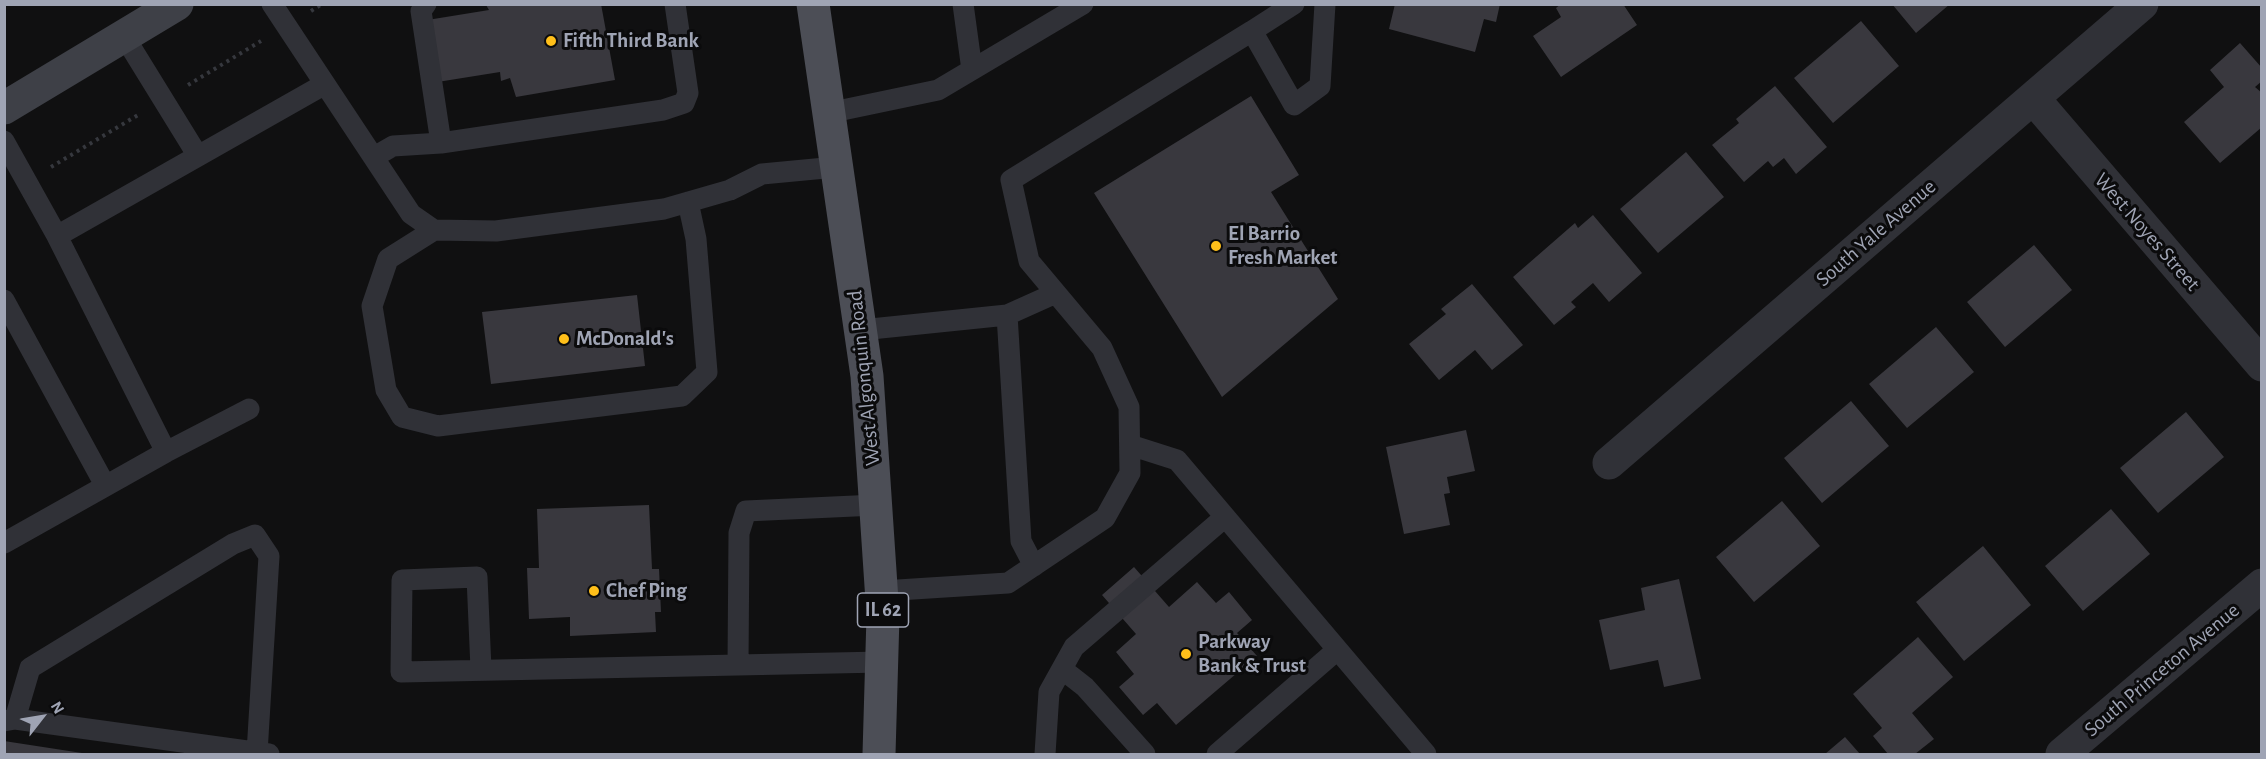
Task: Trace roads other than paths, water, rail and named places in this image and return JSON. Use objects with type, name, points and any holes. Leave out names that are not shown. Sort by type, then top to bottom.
[{"type":"main road","points":[[4,108],[177,4]]},
{"type":"main road","name":"West Algonquin Road","points":[[813,4],[867,376],[882,591],[879,754]]},
{"type":"street","name":"South Yale Avenue","points":[[1609,463],[2142,4]]},
{"type":"street","name":"West Noyes Street","points":[[2032,98],[2262,365]]},
{"type":"street","name":"South Princeton Avenue","points":[[2062,754],[2262,585]]},
{"type":"lane","points":[[272,4],[411,214],[434,230]]},
{"type":"lane","points":[[426,4],[421,11],[441,144]]},
{"type":"lane","points":[[374,157],[393,146],[441,144],[663,110],[684,103],[688,93],[675,4]]},
{"type":"lane","points":[[963,4],[972,70]]},
{"type":"lane","points":[[828,113],[938,90],[1083,4]]},
{"type":"lane","points":[[882,591],[1008,583],[1105,518],[1130,473],[1129,407],[1102,348],[1029,261],[1011,180],[1294,4]]},
{"type":"lane","points":[[1252,31],[1294,105],[1320,86],[1325,4]]},
{"type":"lane","points":[[124,36],[198,156]]},
{"type":"lane","points":[[57,236],[325,84]]},
{"type":"lane","points":[[4,141],[57,236],[166,452]]},
{"type":"lane","points":[[688,202],[696,239],[707,372],[682,396],[438,426],[402,417],[386,390],[372,306],[388,259],[434,230],[496,231],[664,209],[688,202],[730,190],[762,174],[836,167]]},
{"type":"lane","points":[[861,330],[1006,315],[1056,293]]},
{"type":"lane","points":[[4,300],[105,485]]},
{"type":"lane","points":[[1006,315],[1021,541],[1034,566]]},
{"type":"lane","points":[[4,543],[105,485],[249,409]]},
{"type":"lane","points":[[1130,445],[1177,460],[1426,754]]},
{"type":"lane","points":[[738,665],[739,533],[746,512],[876,505]]},
{"type":"lane","points":[[1045,754],[1049,692],[1074,647],[1225,517]]},
{"type":"lane","points":[[255,535],[269,556],[263,754],[10,720],[30,668],[233,544],[255,535]]},
{"type":"lane","points":[[481,669],[477,577],[402,580],[401,672],[882,662]]},
{"type":"lane","points":[[1217,754],[1337,650]]},
{"type":"lane","points":[[1062,669],[1085,687],[1145,754]]},
{"type":"place","name":"Fifth Third Bank","points":[[551,41]]},
{"type":"place","name":"El Barrio Fresh Market","points":[[1216,246]]},
{"type":"place","name":"McDonald's","points":[[564,339]]},
{"type":"place","name":"Chef Ping","points":[[594,591]]},
{"type":"place","name":"Parkway Bank & Trust","points":[[1186,654]]}]
